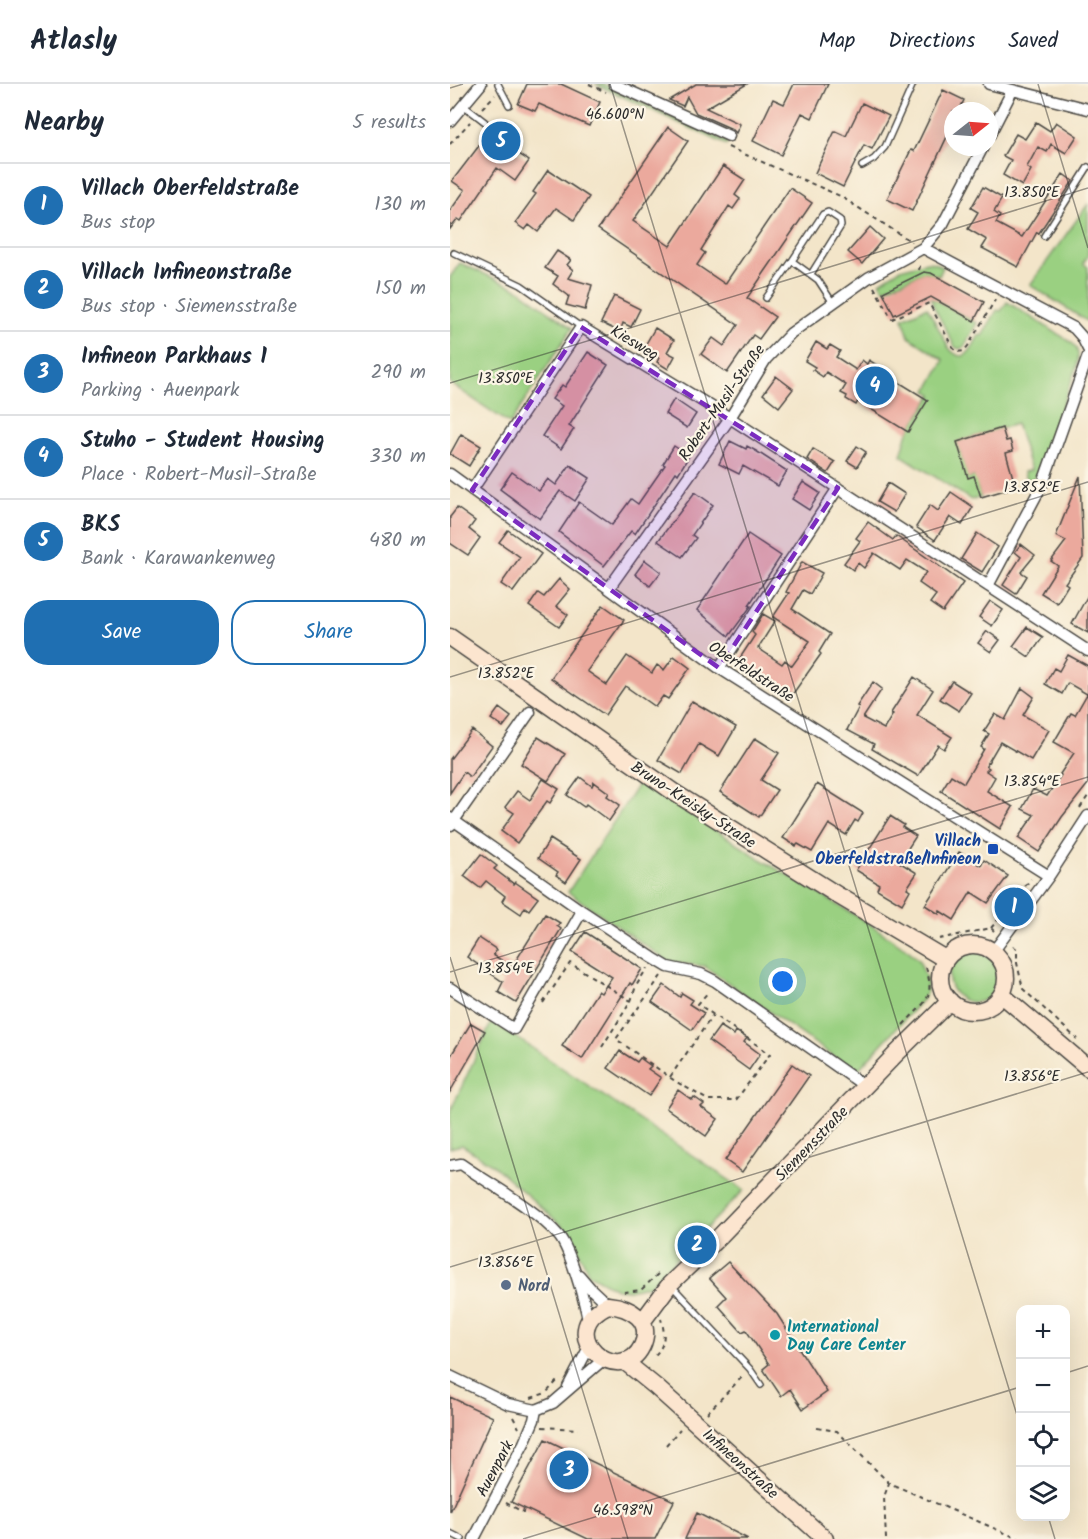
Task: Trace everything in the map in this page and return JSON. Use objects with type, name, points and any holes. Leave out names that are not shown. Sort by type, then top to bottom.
[{"type":"street","points":[[450,121],[481,84]]},
{"type":"street","points":[[989,84],[1088,109]]},
{"type":"street","points":[[611,88],[727,141]]},
{"type":"street","points":[[998,118],[1012,91]]},
{"type":"street","name":"Robert-Musil-Straße","points":[[609,588],[730,418],[766,359],[791,333],[868,278],[923,248],[943,224],[978,156]]},
{"type":"street","points":[[923,248],[1074,328],[1088,349]]},
{"type":"street","points":[[472,490],[581,327]]},
{"type":"street","name":"Kiesweg","points":[[581,327],[730,418],[1088,651]]},
{"type":"street","points":[[988,586],[1043,483],[1088,356]]},
{"type":"street","name":"Oberfeldstraße","points":[[450,474],[718,668],[1049,876]]},
{"type":"street","points":[[718,668],[838,488]]},
{"type":"street","name":"Bruno-Kreisky-Straße","points":[[450,637],[675,793],[945,959]]},
{"type":"street","points":[[530,712],[451,822],[652,958],[668,967],[701,974],[716,981],[866,1087]]},
{"type":"street","points":[[993,952],[1049,876],[1088,816]]},
{"type":"street","points":[[450,988],[514,1029],[582,911]]},
{"type":"street","points":[[971,945],[982,946],[993,952],[1004,968],[1005,987],[1002,995],[986,1008],[975,1010],[963,1009],[950,1001],[941,987],[940,977],[945,959],[960,947],[971,945]]},
{"type":"street","points":[[1002,995],[1088,1068]]},
{"type":"street","name":"Siemensstraße","points":[[639,1318],[647,1296],[670,1284],[712,1244],[950,1001]]},
{"type":"street","points":[[450,1172],[456,1165],[530,1211],[560,1237],[571,1265],[582,1292],[588,1319],[586,1327],[590,1347],[604,1359],[617,1362],[630,1358],[644,1339],[644,1330],[639,1318],[614,1299],[591,1289],[571,1265]]},
{"type":"street","points":[[588,1319],[614,1299]]},
{"type":"street","points":[[566,1390],[578,1364],[590,1347]]},
{"type":"street","name":"Infineonstraße","points":[[630,1358],[656,1387],[825,1539]]},
{"type":"street","points":[[450,1376],[508,1404],[536,1410],[553,1403],[604,1359]]},
{"type":"street","name":"Auenpark","points":[[474,1539],[524,1443],[536,1410]]},
{"type":"lane","points":[[498,84],[509,105]]},
{"type":"lane","points":[[862,166],[874,159],[885,147],[914,84]]},
{"type":"lane","points":[[463,105],[485,122]]},
{"type":"lane","points":[[1044,236],[1088,167]]},
{"type":"lane","points":[[766,298],[823,214],[828,212],[840,220],[841,226],[811,274]]},
{"type":"lane","points":[[454,253],[521,285],[581,327]]},
{"type":"lane","points":[[792,261],[811,274],[828,292],[833,303]]},
{"type":"lane","points":[[670,1284],[750,1369],[761,1385]]},
{"type":"lane","points":[[450,1533],[462,1539]]},
{"type":"path","points":[[589,84],[611,88]]},
{"type":"path","points":[[727,141],[840,196],[923,248]]},
{"type":"path","points":[[868,278],[892,319],[929,303],[957,352],[964,351],[968,346],[1001,290]]},
{"type":"path","points":[[938,941],[991,928],[1030,880]]},
{"type":"path","points":[[991,928],[995,931]]},
{"type":"path","points":[[1013,946],[1017,949],[1018,974],[1023,989],[1079,1040]]},
{"type":"path","points":[[602,1047],[632,1001],[636,986],[652,958]]},
{"type":"path","points":[[899,1030],[929,997],[930,981],[924,962],[927,958]]},
{"type":"path","points":[[540,1008],[570,963],[632,1001]]},
{"type":"path","points":[[668,967],[616,1039],[670,1077],[708,1100],[736,1100],[770,1054],[698,1004],[709,991]]},
{"type":"path","points":[[670,1077],[714,1014]]},
{"type":"path","points":[[614,1299],[641,1290],[665,1267]]},
{"type":"path","points":[[528,1399],[546,1393],[561,1375]]},
{"type":"path","points":[[697,1424],[740,1379]]},
{"type":"path","points":[[540,1427],[578,1429]]},
{"type":"path","points":[[817,1428],[837,1431],[889,1483],[1019,1539]]},
{"type":"path","points":[[885,1539],[884,1497],[889,1483]]},
{"type":"path","points":[[499,1507],[505,1496]]},
{"type":"path","points":[[506,1503],[523,1512],[524,1508]]},
{"type":"highlighted area","points":[[581,327],[838,488],[719,668],[472,490]]},
{"type":"green space","points":[[595,84],[603,84],[728,142],[727,145]]},
{"type":"green space","points":[[1088,204],[1088,256],[1083,263],[1088,267],[1088,322],[1030,285]]},
{"type":"green space","points":[[927,262],[943,267],[939,276],[925,272],[884,289],[880,282],[900,269]]},
{"type":"green space","points":[[460,263],[518,289],[572,328],[510,424],[450,383],[450,277]]},
{"type":"green space","points":[[931,297],[977,323],[964,347],[959,349],[955,347]]},
{"type":"green space","points":[[1007,302],[1071,342],[1078,352],[1077,366],[1035,478],[1026,480],[1024,472],[1031,470],[1016,424],[957,442],[969,478],[978,475],[981,485],[978,487],[981,497],[971,500],[901,455],[908,432],[933,394],[927,391],[944,360],[909,337],[903,318],[927,307],[949,348],[959,356],[964,356],[971,350],[979,335],[982,336],[997,310],[1001,311]]},
{"type":"green space","points":[[639,783],[647,785],[762,860],[865,921],[919,960],[927,981],[927,991],[923,999],[856,1072],[704,966],[669,962],[568,892]]},
{"type":"green space","points":[[969,952],[979,952],[992,959],[999,972],[999,982],[992,995],[979,1002],[969,1002],[960,998],[953,991],[949,982],[949,972],[953,963],[960,956]]},
{"type":"green space","points":[[492,1021],[744,1190],[650,1285],[629,1290],[616,1289],[589,1274],[570,1233],[493,1165],[462,1145],[450,1148],[450,1112]]},
{"type":"building","points":[[527,84],[561,84],[600,102],[589,126],[539,104],[535,111],[518,104]]},
{"type":"building","points":[[696,84],[747,84],[706,108],[740,124],[736,133],[696,113],[687,97],[683,106],[669,100]]},
{"type":"building","points":[[794,84],[828,84],[812,118],[802,113],[781,155],[753,141],[773,99],[784,104]]},
{"type":"building","points":[[943,90],[964,100],[963,102],[944,102],[944,143],[912,211],[887,199],[911,150],[914,151]]},
{"type":"building","points":[[862,103],[889,116],[872,149],[864,145],[843,187],[815,173],[835,131],[846,136]]},
{"type":"building","points":[[1036,122],[1050,131],[1056,122],[1077,136],[1066,153],[1051,144],[1047,152],[1038,147],[1027,167],[1031,170],[1022,186],[1003,175],[1011,160],[1003,156],[1016,134],[1025,139]]},
{"type":"building","points":[[668,127],[688,141],[633,221],[670,246],[723,166],[745,180],[735,195],[740,199],[733,209],[729,206],[701,250],[705,253],[697,265],[725,284],[790,188],[812,203],[747,298],[775,317],[759,339],[753,335],[727,373],[701,354],[713,338],[724,346],[738,325],[598,229]]},
{"type":"building","points":[[502,136],[502,142],[529,161],[515,181],[497,168],[461,221],[458,219],[450,229],[450,211],[465,190],[452,181],[485,138]]},
{"type":"building","points":[[548,170],[589,197],[574,220],[556,208],[538,232],[529,225],[525,230],[515,223],[536,194],[533,192]]},
{"type":"building","points":[[1063,174],[1073,181],[1039,233],[1037,232],[1018,267],[982,248],[987,240],[968,229],[978,212],[971,208],[983,187],[1002,198],[994,212],[1000,216],[996,223],[1022,237]]},
{"type":"building","points":[[870,227],[883,239],[862,264],[848,252]]},
{"type":"building","points":[[557,251],[571,260],[567,265],[573,270],[568,278],[592,285],[585,310],[566,305],[569,296],[553,284],[558,276],[545,268]]},
{"type":"building","points":[[924,272],[931,273],[984,302],[974,321],[931,297],[894,315],[883,292]]},
{"type":"building","points":[[614,296],[640,309],[631,327],[623,323],[620,332],[601,323]]},
{"type":"building","points":[[655,328],[674,340],[667,352],[675,356],[668,369],[657,362],[659,358],[643,349]]},
{"type":"building","points":[[816,342],[827,349],[830,345],[840,351],[836,357],[856,370],[862,360],[867,364],[869,360],[880,367],[879,370],[928,400],[908,432],[858,401],[856,405],[846,399],[847,396],[841,393],[846,385],[826,372],[823,377],[813,370],[815,367],[805,361]]},
{"type":"building","points":[[588,352],[608,365],[569,426],[574,429],[561,449],[542,436],[562,406],[552,399],[562,385],[565,387]]},
{"type":"building","points":[[776,376],[793,389],[779,407],[763,394]]},
{"type":"building","points":[[674,399],[696,414],[687,428],[665,414]]},
{"type":"building","points":[[1002,428],[1006,441],[1010,440],[1013,451],[1006,453],[1013,478],[1009,479],[1012,488],[981,497],[974,476],[968,478],[957,442]]},
{"type":"building","points":[[461,434],[481,446],[469,466],[450,454]]},
{"type":"building","points":[[730,441],[746,449],[747,446],[787,471],[778,486],[743,466],[739,474],[719,464]]},
{"type":"building","points":[[674,446],[689,456],[635,534],[631,531],[604,566],[559,532],[579,502],[612,525],[631,499],[638,504],[665,465],[663,464]]},
{"type":"building","points":[[857,446],[866,452],[857,467],[847,461]]},
{"type":"building","points":[[813,449],[835,462],[828,473],[807,459]]},
{"type":"building","points":[[570,465],[590,478],[575,501],[560,491],[540,519],[500,489],[512,472],[539,491],[548,479],[556,485]]},
{"type":"building","points":[[1080,476],[1083,558],[1065,583],[1068,585],[1057,603],[1041,593],[1058,566],[1051,561],[1066,541],[1056,536]]},
{"type":"building","points":[[803,482],[820,493],[809,510],[792,499]]},
{"type":"building","points":[[888,483],[905,494],[894,512],[877,502]]},
{"type":"building","points":[[695,492],[713,505],[692,535],[696,538],[682,557],[658,541]]},
{"type":"building","points":[[951,492],[973,507],[962,525],[950,517],[935,540],[916,527],[930,505],[938,511]]},
{"type":"building","points":[[457,508],[475,521],[469,529],[480,538],[468,555],[450,543],[450,517]]},
{"type":"building","points":[[868,522],[893,540],[896,536],[963,583],[943,612],[930,603],[936,595],[919,583],[926,572],[907,560],[900,570],[874,553],[864,568],[858,563],[853,570],[844,563],[860,541],[856,538]]},
{"type":"building","points":[[508,530],[541,554],[513,592],[501,584],[520,557],[499,542]]},
{"type":"building","points":[[977,533],[998,547],[982,572],[961,559]]},
{"type":"building","points":[[748,534],[781,556],[749,605],[751,606],[729,636],[697,610]]},
{"type":"building","points":[[1021,544],[1035,555],[1021,572],[1027,576],[1016,594],[1003,585],[1021,557],[1015,552]]},
{"type":"building","points":[[645,560],[661,572],[650,586],[635,574]]},
{"type":"building","points":[[802,562],[822,573],[810,594],[803,590],[792,609],[830,634],[819,652],[821,654],[792,695],[738,661],[755,635],[752,632],[763,614],[775,621],[758,648],[782,664],[785,660],[792,666],[810,641],[773,617],[789,593],[786,592]]},
{"type":"building","points":[[559,579],[570,589],[556,606],[568,615],[559,627],[529,606],[538,593],[544,597]]},
{"type":"building","points":[[1088,595],[1088,633],[1072,624]]},
{"type":"building","points":[[990,601],[1003,610],[992,626],[979,617]]},
{"type":"building","points":[[603,605],[624,620],[587,671],[607,685],[627,656],[652,673],[657,665],[664,670],[674,656],[690,668],[668,699],[663,696],[655,707],[625,686],[605,715],[551,678]]},
{"type":"building","points":[[1027,627],[1043,637],[1029,657],[1013,646]]},
{"type":"building","points":[[987,631],[1000,640],[991,652],[978,643]]},
{"type":"building","points":[[1068,655],[1088,666],[1088,784],[1062,817],[1039,852],[1018,838],[1034,815],[1022,809],[1033,789],[1047,796],[1074,753],[1054,742],[1071,713],[1075,715],[1087,694],[1068,683],[1062,694],[1045,684],[1054,668],[1059,671]]},
{"type":"building","points":[[914,677],[933,690],[917,715],[952,737],[944,749],[938,745],[918,776],[872,749],[874,744],[847,730],[859,707],[857,706],[873,682],[882,689],[863,718],[884,729],[893,714],[891,713]]},
{"type":"building","points":[[952,681],[971,693],[959,711],[940,699]]},
{"type":"building","points":[[1022,688],[1034,697],[1023,715],[1049,730],[1031,760],[1000,742],[986,766],[989,768],[986,771],[995,777],[987,791],[1013,807],[1000,829],[941,791],[951,775],[964,783],[984,749],[981,747],[989,734],[984,731],[995,714],[1005,720]]},
{"type":"building","points":[[692,701],[736,727],[719,756],[699,744],[682,774],[658,760]]},
{"type":"building","points":[[499,708],[511,717],[503,727],[491,719]]},
{"type":"building","points":[[472,730],[492,746],[470,777],[464,772],[450,793],[450,759]]},
{"type":"building","points":[[538,737],[565,754],[548,781],[521,764]]},
{"type":"building","points":[[755,738],[779,753],[761,780],[777,790],[759,817],[720,792]]},
{"type":"building","points":[[580,777],[592,786],[594,782],[609,793],[607,796],[620,805],[609,821],[586,804],[584,807],[567,795]]},
{"type":"building","points":[[543,779],[559,789],[550,803],[547,801],[517,843],[501,831],[514,813],[505,807],[517,791],[530,800]]},
{"type":"building","points":[[817,784],[863,813],[858,822],[855,820],[846,835],[829,824],[812,852],[783,838]]},
{"type":"building","points":[[890,816],[916,836],[899,862],[917,873],[907,888],[910,890],[902,904],[877,889],[879,884],[856,870]]},
{"type":"building","points":[[550,839],[581,859],[566,882],[556,875],[558,872],[538,858]]},
{"type":"building","points":[[959,852],[981,866],[984,860],[1008,876],[988,903],[971,892],[954,920],[925,905]]},
{"type":"building","points":[[481,854],[497,866],[494,869],[538,898],[529,910],[525,907],[521,914],[502,901],[505,896],[486,881],[480,888],[464,876]]},
{"type":"building","points":[[545,914],[560,923],[557,926],[561,929],[516,1003],[498,992],[503,982],[467,957],[479,938],[497,950],[493,955],[512,967]]},
{"type":"building","points":[[585,932],[642,969],[632,985],[630,983],[582,1059],[562,1046],[598,991],[601,993],[612,977],[572,952]]},
{"type":"building","points":[[664,985],[680,997],[682,993],[693,1000],[690,1004],[704,1013],[692,1030],[652,1002]]},
{"type":"building","points":[[471,1023],[485,1031],[450,1092],[450,1057]]},
{"type":"building","points":[[720,1026],[734,1035],[736,1031],[747,1038],[744,1042],[760,1054],[749,1070],[709,1041]]},
{"type":"building","points":[[620,1051],[637,1062],[640,1058],[651,1066],[648,1069],[661,1078],[649,1096],[608,1068]]},
{"type":"building","points":[[792,1064],[809,1076],[742,1172],[725,1160]]},
{"type":"building","points":[[678,1090],[692,1100],[694,1097],[704,1104],[701,1107],[718,1119],[706,1136],[666,1108]]},
{"type":"building","name":"International Day Care Center","points":[[728,1262],[777,1314],[827,1392],[803,1409],[790,1389],[781,1396],[763,1369],[769,1364],[746,1330],[742,1332],[718,1305],[726,1297],[709,1278]]},
{"type":"building","points":[[450,1397],[493,1417],[450,1512]]},
{"type":"building","points":[[545,1439],[674,1501],[655,1539],[588,1539],[511,1502]]},
{"type":"building","points":[[697,1513],[748,1539],[685,1539]]},
{"type":"place","name":"BKS","points":[[501,141]]},
{"type":"place","name":"Stuho - Student Housing","points":[[875,386]]},
{"type":"place","name":"Villach Oberfeldstraße/Infineon","points":[[993,849]]},
{"type":"place","name":"Villach Oberfeldstraße","points":[[1014,907]]},
{"type":"place","name":"Villach Infineonstraße","points":[[697,1245]]},
{"type":"place","name":"Nord","points":[[506,1285]]},
{"type":"place","name":"International Day Care Center","points":[[775,1335]]},
{"type":"place","name":"Infineon Parkhaus 1","points":[[569,1470]]}]
